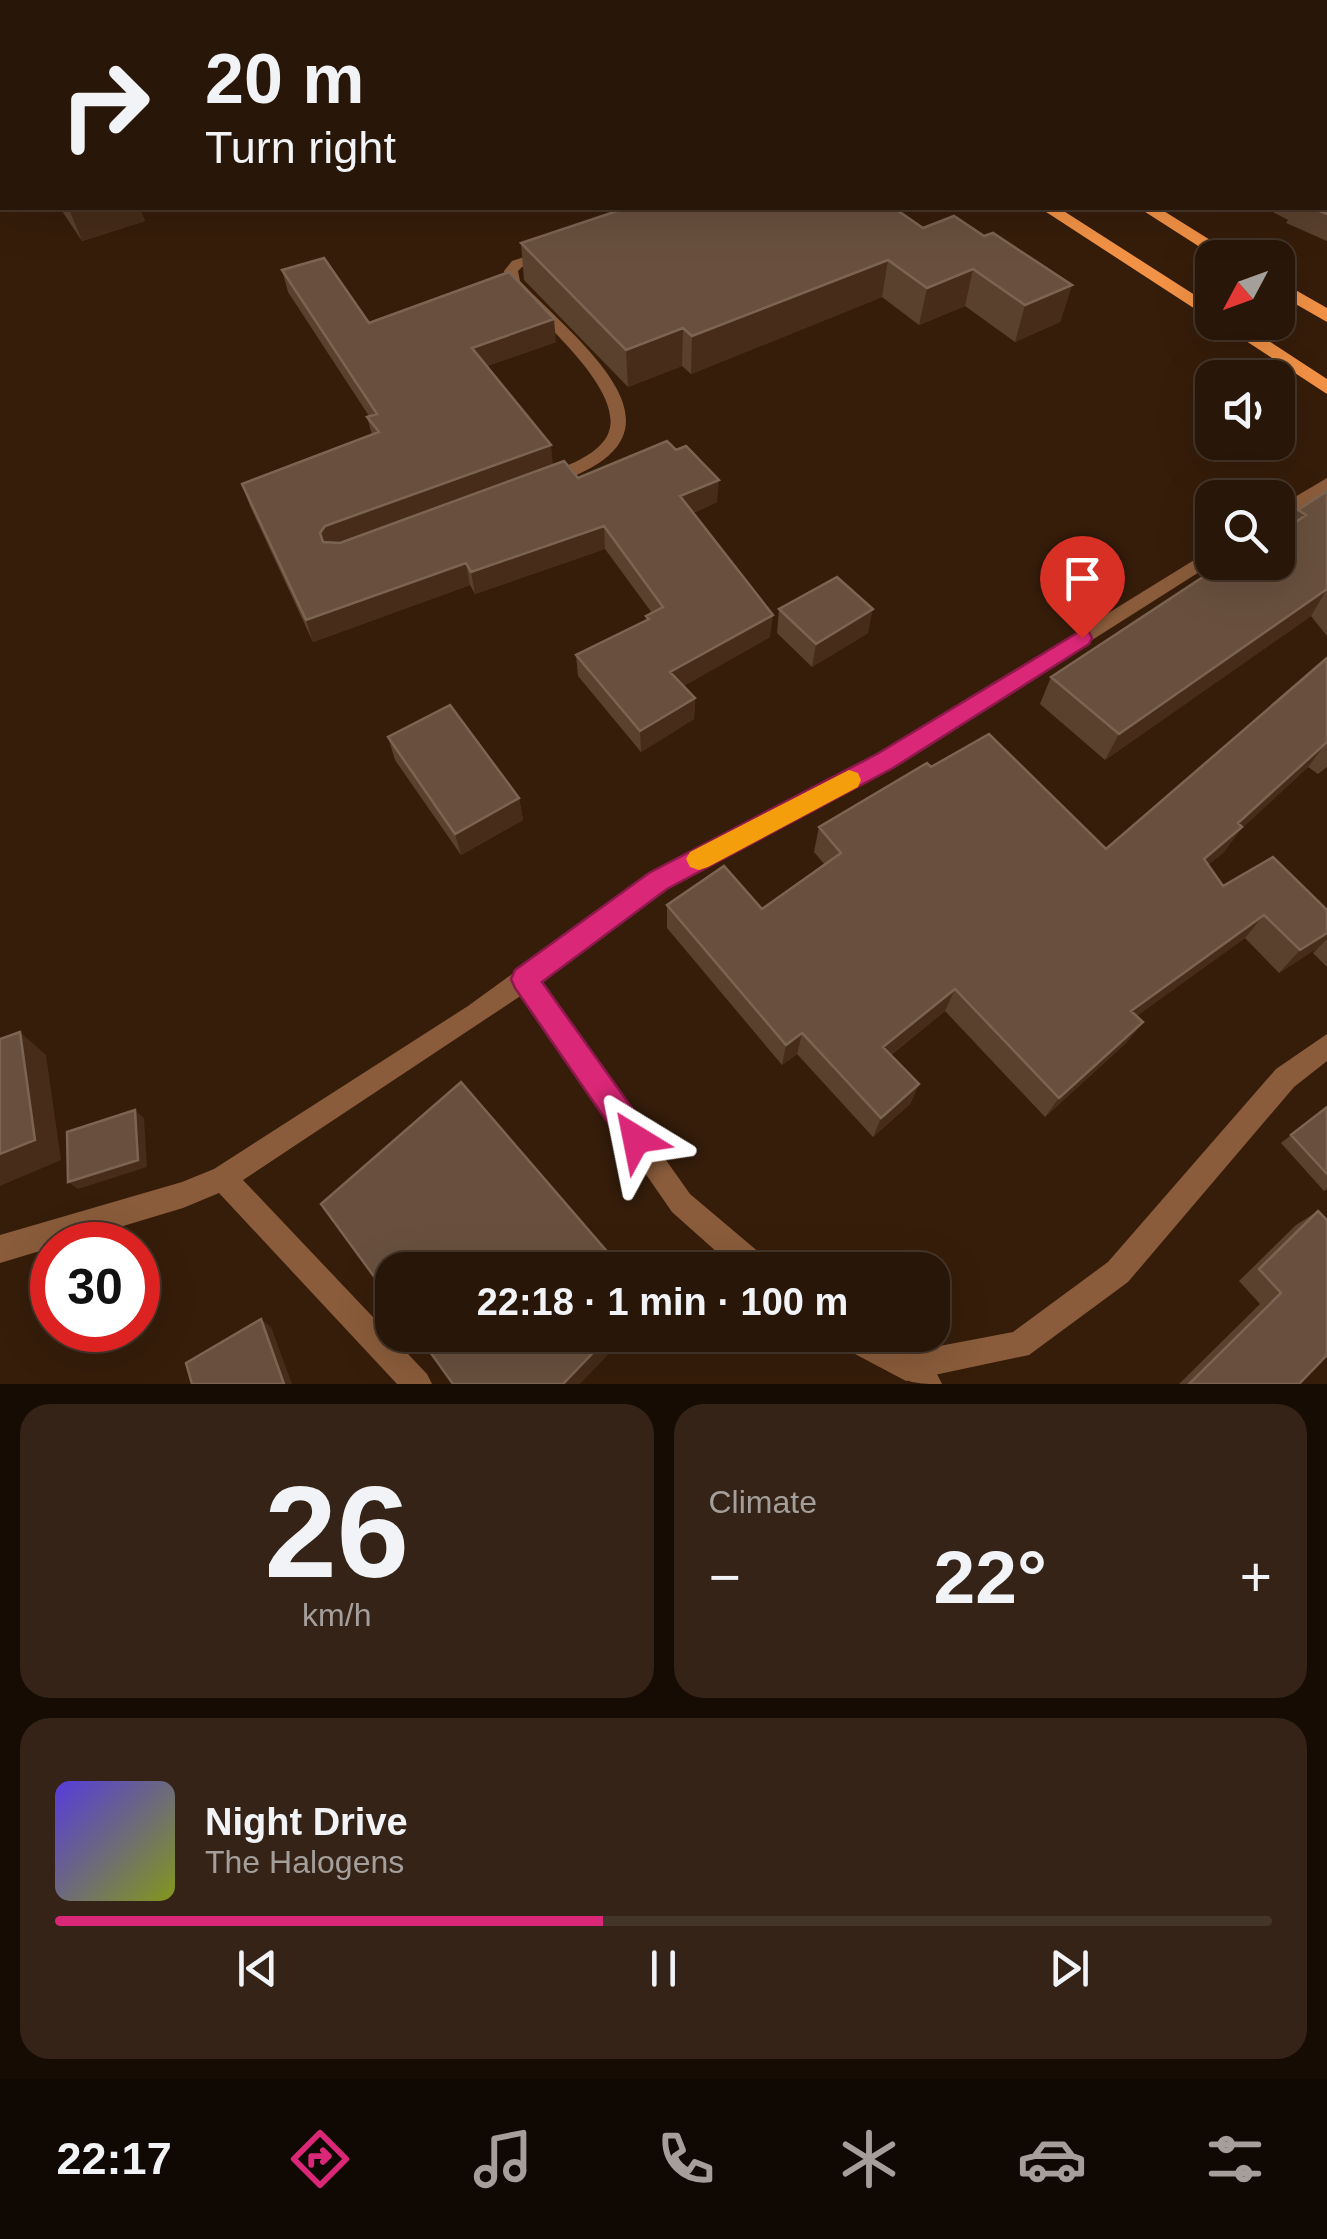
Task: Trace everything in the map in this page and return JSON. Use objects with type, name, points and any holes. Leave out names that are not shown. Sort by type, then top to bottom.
[{"type":"main road","points":[[1051,210],[1195,303]]},
{"type":"main road","points":[[1151,210],[1200,240]]},
{"type":"main road","points":[[1295,296],[1327,316]]},
{"type":"main road","points":[[1254,340],[1327,388]]},
{"type":"street","points":[[536,484],[590,464],[611,447],[619,434],[615,395],[605,379],[514,282],[511,271],[516,264],[569,246]]},
{"type":"street","points":[[1295,504],[1327,484]]},
{"type":"street","points":[[0,1248],[183,1195],[223,1178],[461,1025],[658,881],[885,761],[1195,567]]},
{"type":"street","points":[[524,979],[681,1203],[737,1252]]},
{"type":"street","points":[[877,1352],[916,1375],[1019,1345],[1118,1272],[1284,1078],[1327,1046]]},
{"type":"street","points":[[223,1178],[416,1384]]},
{"type":"building","points":[[620,210],[897,210],[923,228],[954,216],[984,236],[993,233],[1072,285],[1025,305],[973,269],[927,288],[888,260],[692,336],[683,328],[626,350],[521,243]]},
{"type":"building","points":[[324,258],[369,323],[509,272],[554,319],[472,348],[551,445],[325,526],[320,533],[323,542],[340,543],[564,461],[578,478],[667,441],[676,450],[686,446],[719,480],[680,496],[773,615],[670,672],[695,698],[640,731],[576,655],[649,619],[646,616],[663,607],[604,526],[471,572],[466,563],[306,620],[242,484],[379,432],[367,417],[377,414],[282,270]]},
{"type":"building","points":[[1327,491],[1327,589],[1119,734],[1051,677],[1198,580],[1295,580],[1295,522],[1306,515],[1298,510]]},
{"type":"building","points":[[837,577],[873,609],[816,644],[779,609]]},
{"type":"building","points":[[1327,658],[1327,742],[1238,823],[1242,827],[1204,859],[1223,886],[1273,857],[1327,910],[1327,933],[1300,950],[1264,915],[1131,1011],[1143,1022],[1059,1098],[955,989],[883,1047],[919,1084],[881,1118],[802,1033],[786,1045],[667,905],[724,866],[762,909],[841,853],[819,827],[927,763],[931,767],[989,734],[1106,849]]},
{"type":"building","points":[[450,705],[519,798],[455,834],[388,737]]},
{"type":"building","points":[[20,1032],[35,1140],[0,1154],[0,1039]]},
{"type":"building","points":[[461,1082],[607,1252],[375,1252],[375,1278],[321,1204]]},
{"type":"building","points":[[1327,1107],[1327,1174],[1291,1135]]},
{"type":"building","points":[[135,1110],[138,1160],[68,1182],[67,1132]]},
{"type":"building","points":[[1318,1211],[1327,1220],[1327,1355],[1299,1384],[1189,1384],[1281,1293],[1259,1269]]},
{"type":"building","points":[[261,1319],[284,1384],[192,1384],[186,1363]]},
{"type":"building","points":[[430,1352],[594,1352],[563,1384],[453,1384]]},
{"type":"slow traffic","points":[[699,859],[849,780]]},
{"type":"route","points":[[636,1139],[524,979],[658,881],[885,761],[1082,638]]}]
